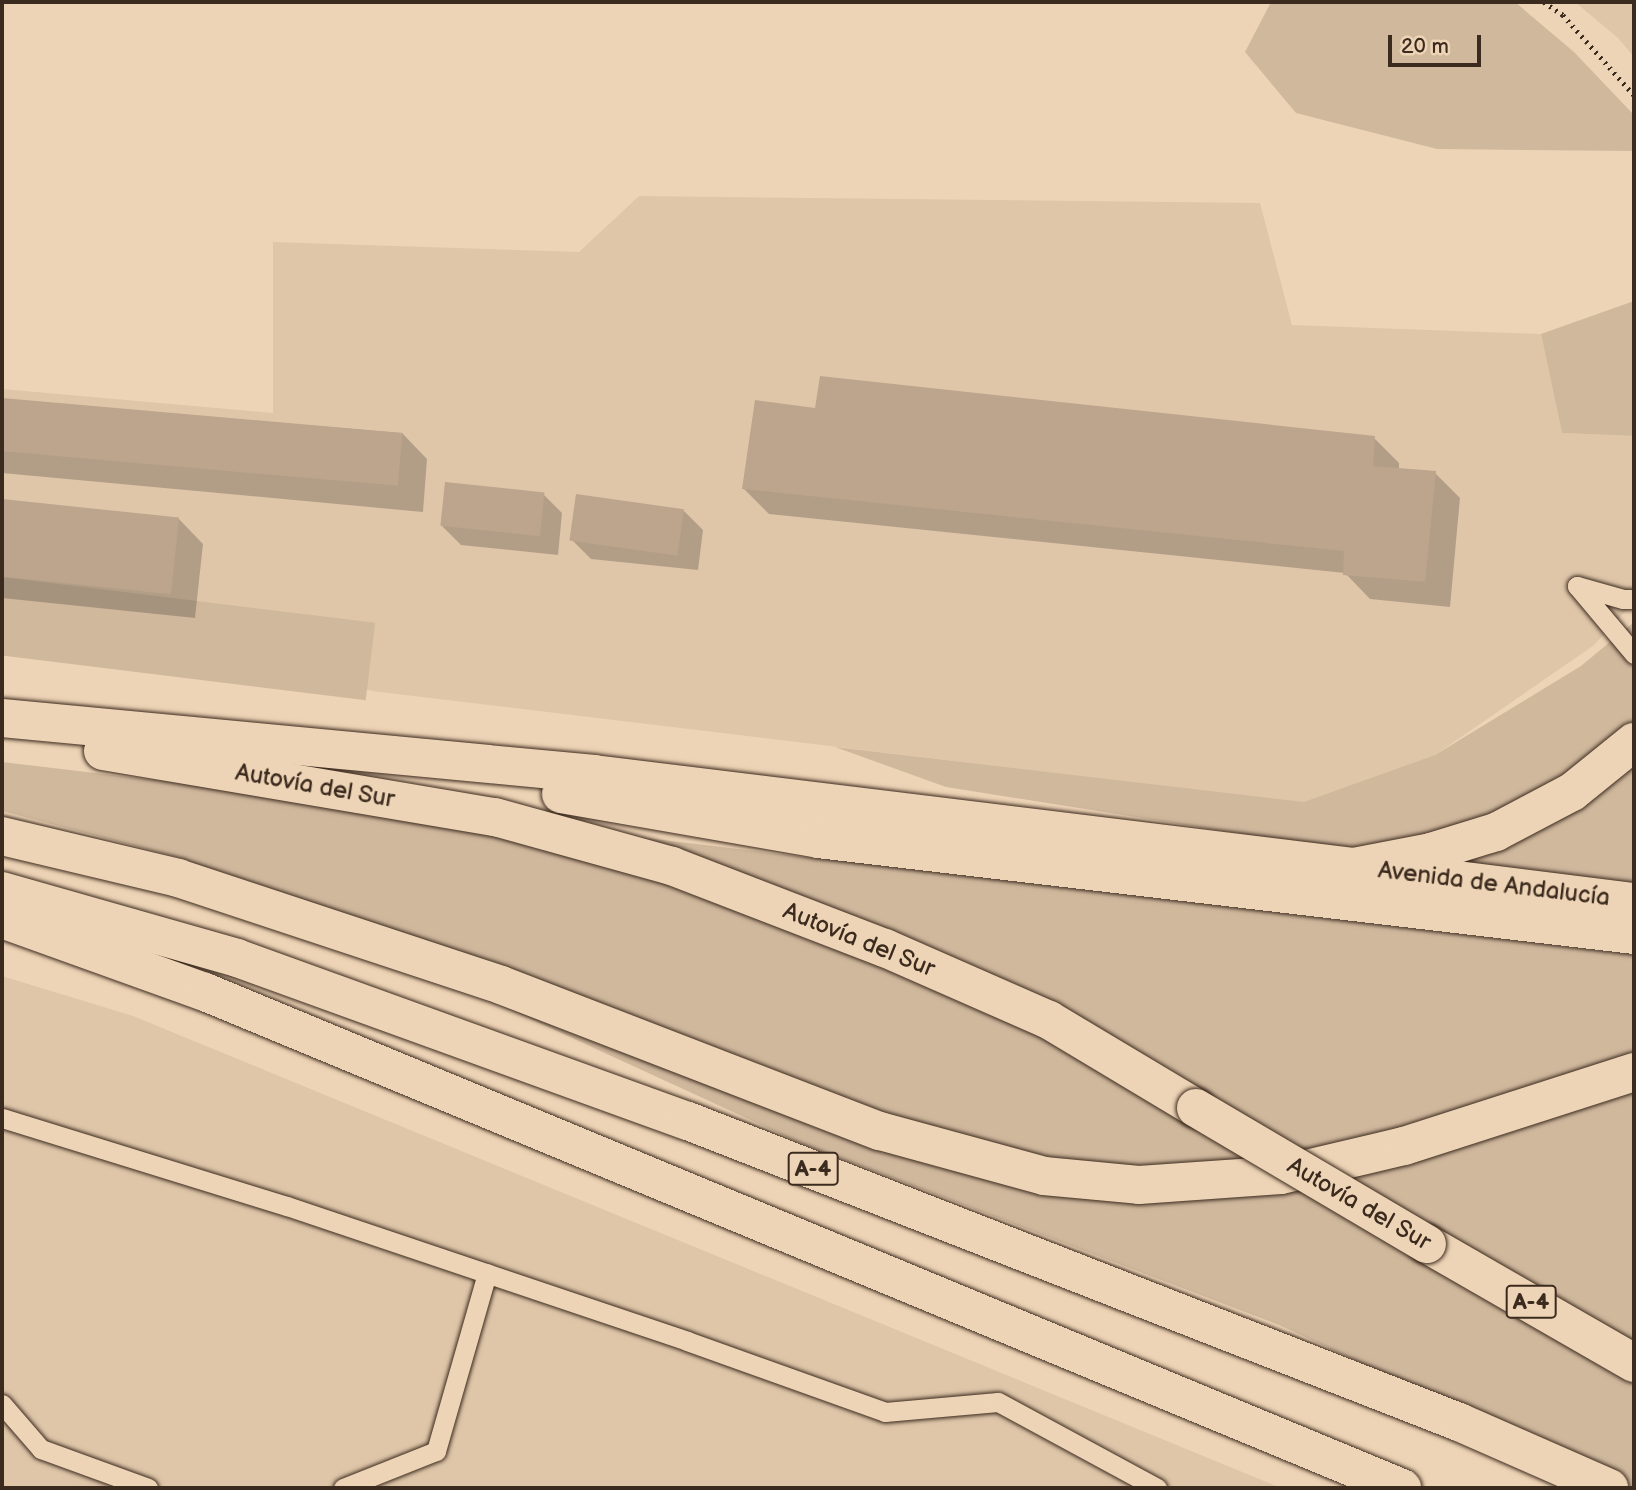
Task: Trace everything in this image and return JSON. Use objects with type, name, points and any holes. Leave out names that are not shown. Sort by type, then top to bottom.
[{"type":"highway","points":[[2,718],[594,774],[1354,867],[1431,852],[1496,832],[1572,792],[1631,738]]},
{"type":"highway","name":"Autovía del Sur","points":[[2,733],[495,817],[672,866],[885,948],[1049,1020],[1634,1363]]},
{"type":"highway","points":[[258,741],[818,839],[1634,935]]},
{"type":"highway","points":[[2,836],[191,882],[501,985],[880,1131],[1044,1176],[1139,1185],[1281,1175],[1404,1146],[1634,1072]]},
{"type":"highway","name":"A-4","points":[[2,891],[237,958],[688,1121],[1460,1422],[1609,1488]]},
{"type":"highway","points":[[2,919],[205,992],[1402,1488]]},
{"type":"highway","points":[[1199,1405],[1346,1488]]},
{"type":"street","name":"Avenida de Andalucía","points":[[1354,867],[1634,901]]},
{"type":"lane","points":[[1634,599],[1623,599],[1577,586],[1634,654]]},
{"type":"lane","points":[[2,1118],[287,1206],[885,1412],[998,1402],[1157,1488]]},
{"type":"lane","points":[[343,1488],[436,1451],[487,1273]]},
{"type":"lane","points":[[2,1404],[41,1449],[148,1488]]},
{"type":"path","points":[[1544,2],[1563,15],[1634,95]]},
{"type":"shaded area","points":[[1271,2],[1515,2],[1574,52],[1634,115],[1634,151],[1437,149],[1296,113],[1245,52]]},
{"type":"shaded area","points":[[1575,2],[1634,2],[1634,57],[1618,38]]},
{"type":"shaded area","points":[[639,196],[1260,203],[1292,325],[1541,334],[1562,433],[1634,436],[1634,602],[1593,646],[1435,755],[1304,803],[372,691],[2,581],[2,389],[273,413],[273,242],[579,252]]},
{"type":"shaded area","points":[[1634,301],[1634,436],[1562,433],[1541,334]]},
{"type":"shaded area","points":[[2,577],[375,623],[366,700],[2,656]]},
{"type":"shaded area","points":[[1634,622],[1634,889],[1286,841],[946,787],[835,747],[1304,802],[1435,755],[1581,666]]},
{"type":"shaded area","points":[[2,762],[1634,955],[1634,1488],[1279,1325],[796,1141],[181,858],[2,811]]},
{"type":"shaded area","points":[[2,976],[133,1016],[1281,1488],[2,1488]]},
{"type":"building","points":[[820,376],[1375,436],[1373,466],[1436,471],[1425,582],[1343,575],[1344,551],[742,489],[755,400],[815,408]]},
{"type":"building","points":[[2,398],[402,433],[398,486],[2,451]]},
{"type":"building","points":[[445,482],[544,492],[540,536],[440,526]]},
{"type":"building","points":[[576,494],[684,509],[677,556],[569,541]]},
{"type":"building","points":[[2,499],[179,518],[171,594],[2,576]]}]
